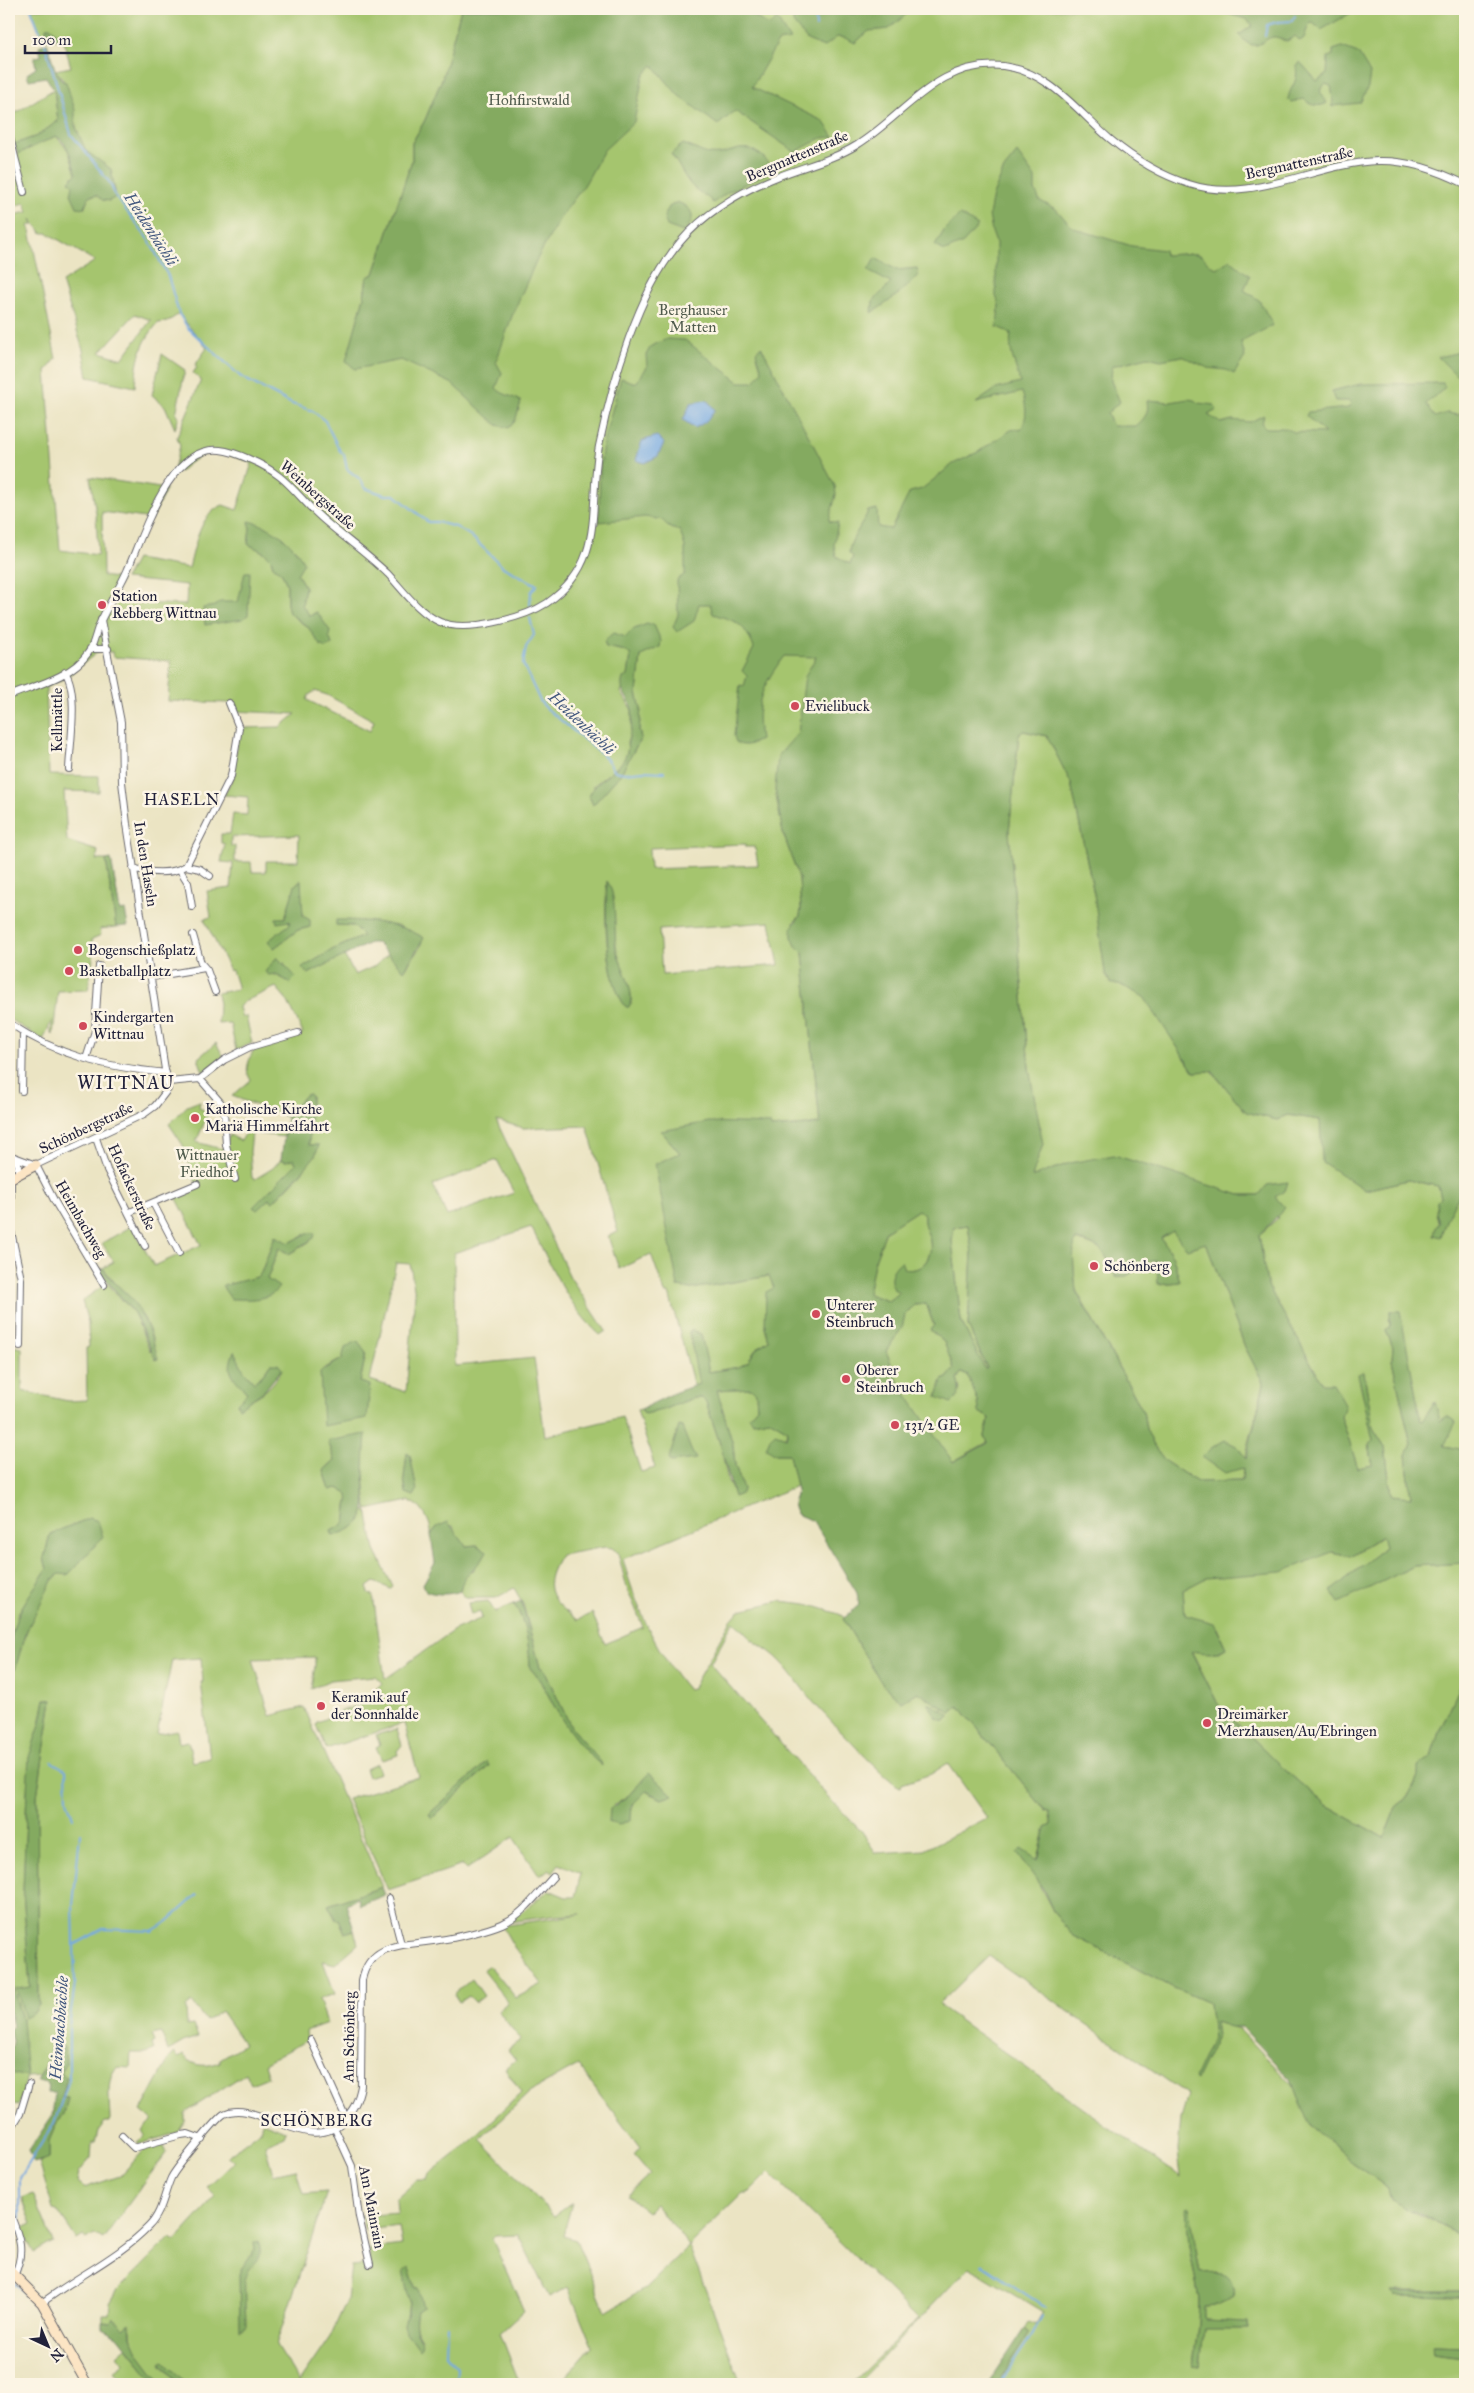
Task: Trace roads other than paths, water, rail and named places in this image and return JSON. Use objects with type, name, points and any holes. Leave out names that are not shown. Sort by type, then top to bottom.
[{"type":"main road","points":[[12,1178],[36,1165]]},
{"type":"main road","points":[[11,2273],[42,2303],[87,2384]]},
{"type":"street","points":[[9,11],[13,9]]},
{"type":"street","name":"Bergmattenstraße","points":[[555,597],[571,580],[590,540],[594,519],[598,451],[606,415],[642,307],[666,259],[695,226],[728,200],[775,178],[805,168],[853,147],[880,129],[922,92],[945,77],[980,66],[1000,66],[1027,72],[1061,92],[1106,136],[1143,162],[1175,179],[1208,189],[1260,186],[1356,164],[1384,161],[1427,168],[1465,184]]},
{"type":"street","points":[[9,134],[24,192]]},
{"type":"street","name":"Weinbergstraße","points":[[9,696],[65,672],[79,662],[90,649],[101,620],[123,579],[169,481],[188,459],[202,451],[220,450],[244,456],[281,475],[313,510],[388,574],[409,597],[439,622],[472,624],[504,621],[538,608],[555,597]]},
{"type":"street","name":"In den Haseln","points":[[101,620],[121,722],[122,782],[133,868],[169,1082]]},
{"type":"street","points":[[90,649],[108,649]]},
{"type":"street","name":"Kellmättle","points":[[65,672],[70,682],[72,702],[69,769]]},
{"type":"street","points":[[192,907],[188,882],[183,868],[231,776],[239,728],[229,703]]},
{"type":"street","points":[[133,868],[149,873],[183,868],[200,868],[210,876]]},
{"type":"street","points":[[193,936],[201,963],[215,992]]},
{"type":"street","points":[[86,1059],[95,1031],[99,966]]},
{"type":"street","points":[[152,977],[205,968]]},
{"type":"street","points":[[9,1023],[71,1055],[125,1069],[166,1073]]},
{"type":"street","points":[[22,1091],[24,1032]]},
{"type":"street","points":[[169,1082],[200,1079],[224,1060],[250,1047],[298,1033]]},
{"type":"street","points":[[200,1079],[221,1103],[224,1111],[226,1146],[235,1179]]},
{"type":"street","name":"Schönbergstraße","points":[[36,1165],[128,1123],[155,1106],[165,1096],[169,1082]]},
{"type":"street","name":"Hofackerstraße","points":[[96,1138],[107,1170],[130,1212],[145,1246]]},
{"type":"street","points":[[11,1156],[36,1165]]},
{"type":"street","points":[[11,1156],[18,1165],[12,1178],[11,1231],[21,1279],[20,1346]]},
{"type":"street","name":"Heimbachweg","points":[[36,1165],[54,1202],[104,1285]]},
{"type":"street","points":[[130,1212],[197,1184]]},
{"type":"street","points":[[153,1203],[179,1253]]},
{"type":"street","name":"Am Schönberg","points":[[335,2129],[358,2102],[361,2086],[361,2010],[364,1969],[380,1952],[401,1944],[440,1940],[503,1924],[521,1911],[553,1877]]},
{"type":"street","points":[[389,1898],[401,1944]]},
{"type":"street","points":[[311,2040],[346,2118]]},
{"type":"street","points":[[9,2132],[20,2114],[29,2084]]},
{"type":"street","points":[[42,2303],[67,2284],[100,2267],[149,2226],[158,2214],[172,2176],[220,2117],[235,2110],[255,2114],[292,2130],[320,2132],[335,2129]]},
{"type":"street","name":"Am Mainrain","points":[[335,2129],[352,2166],[359,2216],[370,2264]]},
{"type":"street","points":[[122,2136],[134,2148],[181,2135],[195,2136],[202,2139]]},
{"type":"street","points":[[9,2211],[22,2251],[21,2261],[11,2273]]},
{"type":"water","points":[[707,400],[715,410],[707,421],[695,428],[683,420],[691,403]]},
{"type":"water","points":[[657,436],[664,443],[658,456],[645,463],[636,460],[642,441]]},
{"type":"waterway","name":"Heidenbächli","points":[[31,9],[43,40]]},
{"type":"waterway","points":[[815,9],[816,27]]},
{"type":"waterway","points":[[1265,36],[1267,25],[1292,21],[1295,16]]},
{"type":"waterway","name":"Heidenbächli","points":[[45,44],[71,134],[110,183],[116,197],[150,242],[168,276],[179,314],[188,328],[241,377],[292,404],[313,411],[325,421],[340,451],[344,454],[347,469],[361,480],[365,488],[385,495],[395,495],[428,522],[437,522],[456,527],[471,536],[503,567],[537,585],[531,592],[530,605]]},
{"type":"waterway","name":"Heidenbächli","points":[[530,618],[534,635],[526,647],[523,664],[540,701],[546,708],[605,757],[615,771],[624,773],[643,771],[664,772]]},
{"type":"waterway","name":"Heimbachbächle","points":[[52,1762],[66,1770],[67,1800],[73,1818]]},
{"type":"waterway","name":"Heimbachbächle","points":[[20,2233],[20,2178],[54,2123],[69,2080],[69,2026],[75,1983],[73,1905],[80,1834]]},
{"type":"waterway","points":[[74,1945],[103,1929],[152,1931],[167,1922],[197,1895]]},
{"type":"waterway","name":"Heimbachbächle","points":[[20,2272],[23,2262],[23,2245]]},
{"type":"waterway","points":[[982,2265],[1045,2307]]},
{"type":"waterway","points":[[9,2278],[36,2303],[43,2314]]},
{"type":"waterway","points":[[999,2384],[1032,2335],[1042,2316]]},
{"type":"waterway","points":[[447,2325],[446,2355],[457,2367],[456,2384]]},
{"type":"place","name":"Station Rebberg Wittnau","points":[[102,605]]},
{"type":"place","name":"Evielibuck","points":[[795,706]]},
{"type":"place","name":"Bogenschießplatz","points":[[78,950]]},
{"type":"place","name":"Basketballplatz","points":[[69,971]]},
{"type":"place","name":"Kindergarten Wittnau","points":[[83,1026]]},
{"type":"place","name":"Katholische Kirche Mariä Himmelfahrt","points":[[195,1118]]},
{"type":"place","name":"Schönberg","points":[[1094,1266]]},
{"type":"place","name":"Unterer Steinbruch","points":[[816,1314]]},
{"type":"place","name":"Oberer Steinbruch","points":[[846,1379]]},
{"type":"place","name":"131/2 GE","points":[[895,1425]]},
{"type":"place","name":"Keramik auf der Sonnhalde","points":[[321,1706]]},
{"type":"place","name":"Dreimärker Merzhausen/Au/Ebringen","points":[[1207,1723]]},
{"type":"district","name":"HASELN","points":[[182,799]]},
{"type":"district","name":"WITTNAU","points":[[126,1083]]},
{"type":"district","name":"SCHÖNBERG","points":[[317,2120]]},
{"type":"park label","name":"Hohfirstwald","points":[[529,100]]},
{"type":"park label","name":"Berghauser Matten","points":[[693,318]]},
{"type":"park label","name":"Wittnauer Friedhof","points":[[207,1164]]}]
